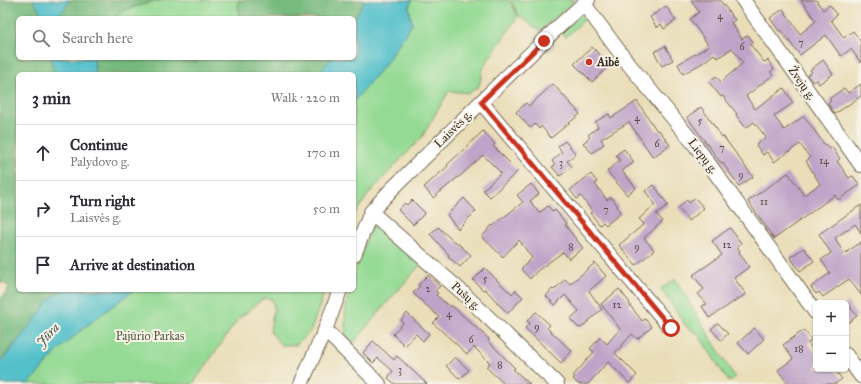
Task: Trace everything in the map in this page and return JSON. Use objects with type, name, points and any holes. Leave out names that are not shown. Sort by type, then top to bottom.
[{"type":"street","name":"Žvejų g.","points":[[743,0],[861,165]]},
{"type":"street","name":"Laisvės g.","points":[[356,250],[371,212],[391,190],[557,28],[586,2]]},
{"type":"street","name":"Liepų g.","points":[[586,2],[627,62],[696,146],[813,309]]},
{"type":"street","points":[[481,102],[671,328]]},
{"type":"street","name":"Pušų g.","points":[[371,212],[463,293],[557,384]]},
{"type":"street","points":[[301,384],[339,292]]},
{"type":"street","points":[[324,330],[379,384]]},
{"type":"street","points":[[849,359],[861,376]]},
{"type":"green space","points":[[0,0],[34,0],[34,2],[64,10],[69,0],[163,0],[124,10],[116,16],[16,16],[16,60],[51,60],[56,72],[16,72],[16,292],[60,292],[51,298],[0,362],[0,300],[9,288],[3,282],[0,284]]},
{"type":"green space","points":[[163,0],[238,0],[239,16],[116,16],[124,10]]},
{"type":"green space","points":[[238,0],[365,0],[356,16],[239,16]]},
{"type":"green space","points":[[412,0],[509,0],[518,16],[484,66],[479,86],[469,93],[449,91],[422,137],[370,192],[356,212],[356,99],[385,64],[412,24],[409,7]]},
{"type":"green space","points":[[511,0],[575,0],[540,31],[519,16]]},
{"type":"green space","points":[[580,15],[585,19],[566,37],[560,31]]},
{"type":"green space","points":[[94,60],[171,60],[186,62],[202,60],[330,60],[319,72],[94,72]]},
{"type":"green space","points":[[171,60],[202,60],[186,62]]},
{"type":"green space","points":[[376,225],[421,264],[351,346],[347,341],[345,330],[348,295],[349,292],[356,292],[356,268],[372,227]]},
{"type":"green space","points":[[675,279],[735,378],[729,382],[698,334],[686,326],[661,289]]},
{"type":"green space","name":"Pajūrio Parkas","points":[[131,292],[324,292],[311,330],[296,345],[281,345],[270,331],[274,308],[272,299],[264,298],[238,319],[193,384],[29,384],[66,343]]},
{"type":"water","points":[[34,0],[69,0],[63,11],[53,16],[42,14]]},
{"type":"water","points":[[365,0],[412,0],[409,7],[412,24],[385,64],[356,99],[356,72],[319,72],[330,60],[356,60],[356,16]]},
{"type":"water","points":[[51,60],[94,60],[95,67],[94,72],[56,72]]},
{"type":"water","name":"Jūra","points":[[60,292],[131,292],[66,343],[29,384],[0,384],[0,363],[51,298]]},
{"type":"building","points":[[691,0],[720,0],[735,20],[731,23],[742,39],[748,35],[753,42],[750,44],[764,62],[768,60],[774,69],[770,72],[773,75],[746,96],[755,109],[784,88],[793,103],[774,116],[784,130],[804,116],[824,144],[829,149],[832,147],[840,159],[837,161],[849,178],[853,176],[860,185],[838,200],[835,195],[774,239],[748,201],[788,173],[804,195],[820,184],[806,161],[810,158],[800,144],[774,162],[767,152],[763,155],[756,145],[766,137],[754,122],[746,128],[723,96],[721,97],[709,82],[716,76],[721,82],[743,63],[732,48],[718,58],[714,54],[704,62],[683,74],[678,64],[709,46],[690,19],[699,12]]},
{"type":"building","points":[[801,0],[816,0],[823,10],[830,5],[837,15],[831,20],[844,38],[853,31],[861,42],[861,63],[851,49],[841,56],[826,35],[800,55],[770,18],[783,9],[800,34],[816,21]]},
{"type":"building","points":[[666,6],[676,20],[664,29],[661,24],[657,28],[650,17]]},
{"type":"building","points":[[665,46],[673,60],[662,66],[654,52]]},
{"type":"building","points":[[592,47],[610,65],[592,82],[574,64]]},
{"type":"building","points":[[823,60],[833,74],[819,84],[817,80],[813,82],[807,75],[812,72],[810,70]]},
{"type":"building","points":[[553,84],[580,114],[551,138],[541,126],[539,129],[535,124],[530,128],[516,112],[526,103],[529,106]]},
{"type":"building","points":[[861,84],[861,96],[835,114],[828,104],[831,101],[829,99],[844,88],[848,93]]},
{"type":"building","points":[[637,101],[657,131],[659,130],[670,145],[653,157],[629,122],[601,139],[604,144],[592,153],[583,143],[590,137],[588,135],[598,127],[595,122],[609,114],[611,118]]},
{"type":"building","points":[[701,107],[753,177],[739,186],[687,117]]},
{"type":"building","points":[[483,131],[495,144],[493,146],[518,171],[490,197],[483,190],[501,173],[483,155],[433,198],[424,187],[448,166],[447,165]]},
{"type":"building","points":[[565,141],[576,154],[567,161],[572,167],[560,176],[552,167],[555,165],[552,161],[562,152],[558,146]]},
{"type":"building","points":[[624,149],[634,162],[622,171],[636,188],[627,195],[607,171],[620,160],[616,155]]},
{"type":"building","points":[[591,174],[597,182],[595,184],[607,200],[611,197],[621,213],[606,225],[603,222],[600,225],[590,213],[592,211],[581,196],[577,199],[570,190]]},
{"type":"building","points":[[531,184],[539,194],[530,201],[539,213],[548,206],[553,212],[555,210],[583,248],[569,259],[563,252],[537,271],[530,279],[521,269],[532,258],[519,240],[503,257],[482,237],[492,225],[493,226],[523,202],[517,195]]},
{"type":"building","points":[[654,185],[668,205],[656,214],[663,221],[644,238],[654,250],[636,265],[619,245],[644,224],[639,219],[655,204],[645,191]]},
{"type":"building","points":[[464,198],[476,211],[458,229],[447,215]]},
{"type":"building","points":[[695,198],[704,208],[689,221],[678,208],[687,200],[689,203]]},
{"type":"building","points":[[412,200],[425,213],[413,225],[398,210],[405,203],[407,205]]},
{"type":"building","points":[[861,205],[861,233],[855,224],[835,238],[844,254],[861,242],[861,295],[849,279],[823,297],[819,292],[816,294],[811,287],[830,273],[821,260],[831,253],[819,234]]},
{"type":"building","points":[[438,227],[471,255],[460,267],[448,256],[449,255],[430,234]]},
{"type":"building","points":[[730,228],[741,243],[737,247],[749,267],[734,278],[746,294],[709,318],[702,306],[707,304],[698,294],[704,289],[693,275],[722,255],[712,241]]},
{"type":"building","points":[[804,248],[814,261],[800,271],[790,257]]},
{"type":"building","points":[[595,263],[606,276],[589,291],[602,309],[581,328],[579,328],[570,319],[579,311],[565,295],[555,305],[546,296],[552,289],[554,290],[565,279],[570,284]]},
{"type":"building","points":[[485,268],[508,291],[512,294],[515,290],[523,297],[508,313],[485,289],[483,290],[473,280]]},
{"type":"building","points":[[428,275],[440,286],[435,291],[438,293],[436,295],[450,307],[451,305],[489,339],[488,341],[515,368],[513,369],[530,384],[504,384],[486,367],[490,363],[474,347],[467,354],[433,323],[439,317],[413,293],[420,286],[418,285]]},
{"type":"building","points":[[619,289],[642,321],[645,319],[652,327],[637,339],[632,334],[615,353],[637,375],[629,383],[608,362],[588,384],[578,384],[573,379],[575,377],[573,376],[594,352],[590,349],[600,337],[607,344],[620,329],[601,304]]},
{"type":"building","points":[[849,305],[857,316],[849,322]]},
{"type":"building","points":[[536,312],[550,325],[547,328],[572,351],[561,363],[525,328],[530,323],[527,321]]},
{"type":"building","points":[[407,313],[429,334],[423,341],[416,334],[405,346],[393,334],[403,323],[401,320]]},
{"type":"building","points":[[718,323],[728,334],[721,340],[711,329]]},
{"type":"building","points":[[754,328],[764,339],[748,354],[738,343]]},
{"type":"building","points":[[804,330],[812,340],[808,343],[813,350],[813,372],[836,372],[842,379],[835,384],[788,384],[778,370],[793,359],[783,345]]},
{"type":"building","points":[[373,341],[394,360],[397,356],[427,384],[395,384],[388,378],[393,371],[378,358],[373,363],[363,353]]},
{"type":"building","points":[[455,357],[469,370],[460,379],[446,366]]},
{"type":"place","name":"Aibė","points":[[589,62]]},
{"type":"route","points":[[544,41],[481,102],[671,328]]}]
